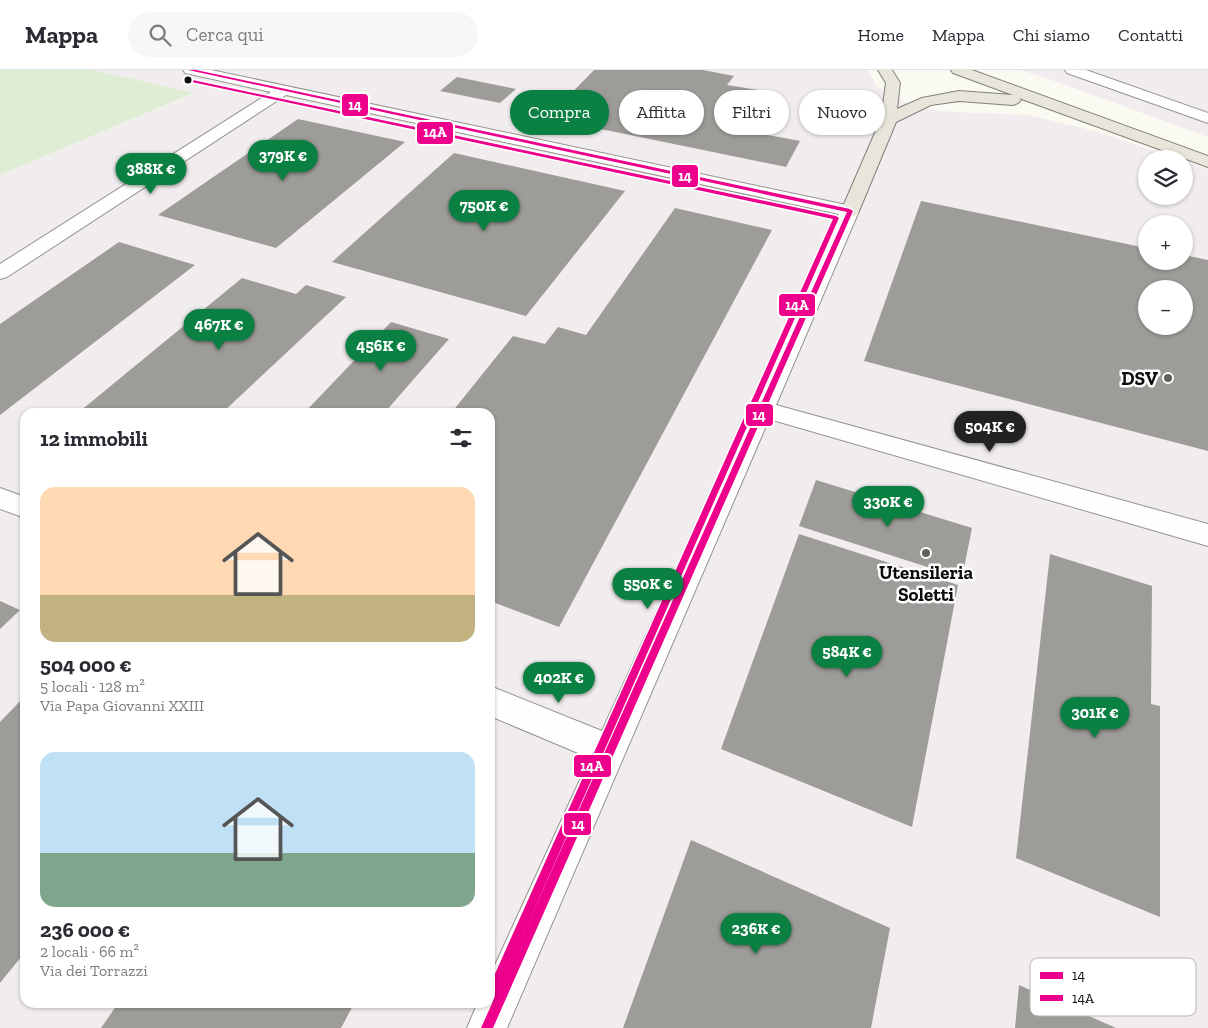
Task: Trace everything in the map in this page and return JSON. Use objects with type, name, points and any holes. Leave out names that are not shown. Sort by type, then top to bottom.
[{"type":"highway","points":[[850,211],[889,119],[893,83],[885,70]]},
{"type":"highway","points":[[958,70],[1208,162]]},
{"type":"highway","points":[[996,70],[1087,101]]},
{"type":"highway","points":[[889,119],[927,101],[959,96],[994,97],[1064,108]]},
{"type":"street","points":[[190,70],[850,211],[487,1028]]},
{"type":"street","points":[[1072,70],[1208,118]]},
{"type":"street","points":[[0,273],[284,90]]},
{"type":"street","points":[[762,409],[1208,535]]},
{"type":"street","points":[[0,498],[20,506]]},
{"type":"street","points":[[495,703],[610,750]]},
{"type":"shaded area","points":[[93,70],[869,70],[876,86],[883,90],[799,90],[799,135],[885,135],[885,91],[917,108],[955,112],[1029,115],[1102,133],[1151,150],[1138,150],[1138,205],[1193,205],[1193,164],[1208,169],[1208,1028],[0,1028],[0,175],[193,94]]},
{"type":"shaded area","points":[[1021,70],[1208,70],[1208,137],[1060,83]]},
{"type":"green space","points":[[0,70],[93,70],[194,93],[0,175]]},
{"type":"building","points":[[594,70],[703,70],[734,76],[727,85],[758,90],[714,90],[714,135],[768,135],[800,141],[786,167],[630,135],[704,135],[704,90],[619,90],[619,133],[609,131],[609,90],[574,90]]},
{"type":"building","points":[[457,77],[516,89],[510,90],[510,94],[500,103],[440,91]]},
{"type":"building","points":[[298,119],[405,142],[276,248],[158,215]]},
{"type":"building","points":[[454,153],[625,191],[526,316],[332,262]]},
{"type":"building","points":[[921,201],[1138,246],[1138,270],[1193,270],[1193,257],[1208,260],[1208,451],[864,361]]},
{"type":"building","points":[[675,208],[772,230],[559,627],[495,603],[495,408],[455,408],[513,336],[545,344],[558,327],[586,335]]},
{"type":"building","points":[[119,242],[195,265],[0,415],[0,324]]},
{"type":"building","points":[[242,278],[296,294],[306,285],[346,297],[227,408],[84,408]]},
{"type":"building","points":[[391,322],[449,339],[389,408],[309,408]]},
{"type":"building","name":"Utensileria Soletti","points":[[816,480],[972,528],[962,578],[799,526]]},
{"type":"building","points":[[799,534],[958,585],[912,827],[721,749]]},
{"type":"building","points":[[1050,554],[1152,586],[1151,704],[1160,706],[1160,917],[1016,858]]},
{"type":"building","points":[[0,601],[20,610],[0,629]]},
{"type":"building","points":[[20,701],[20,958],[0,983],[0,722]]},
{"type":"building","points":[[691,840],[890,928],[871,1028],[623,1028]]},
{"type":"building","points":[[1019,985],[1030,990],[1030,1016],[1089,1016],[1116,1028],[1015,1028]]},
{"type":"building","points":[[115,1008],[352,1008],[341,1028],[101,1028]]},
{"type":"transit line","name":"14","points":[[190,70],[850,211]]},
{"type":"transit line","name":"14A","points":[[188,80],[836,218],[495,986]]},
{"type":"transit line","name":"14","points":[[487,1028],[850,211]]},
{"type":"place","name":"DSV","points":[[1168,378]]},
{"type":"place","name":"Utensileria Soletti","points":[[926,553]]}]
